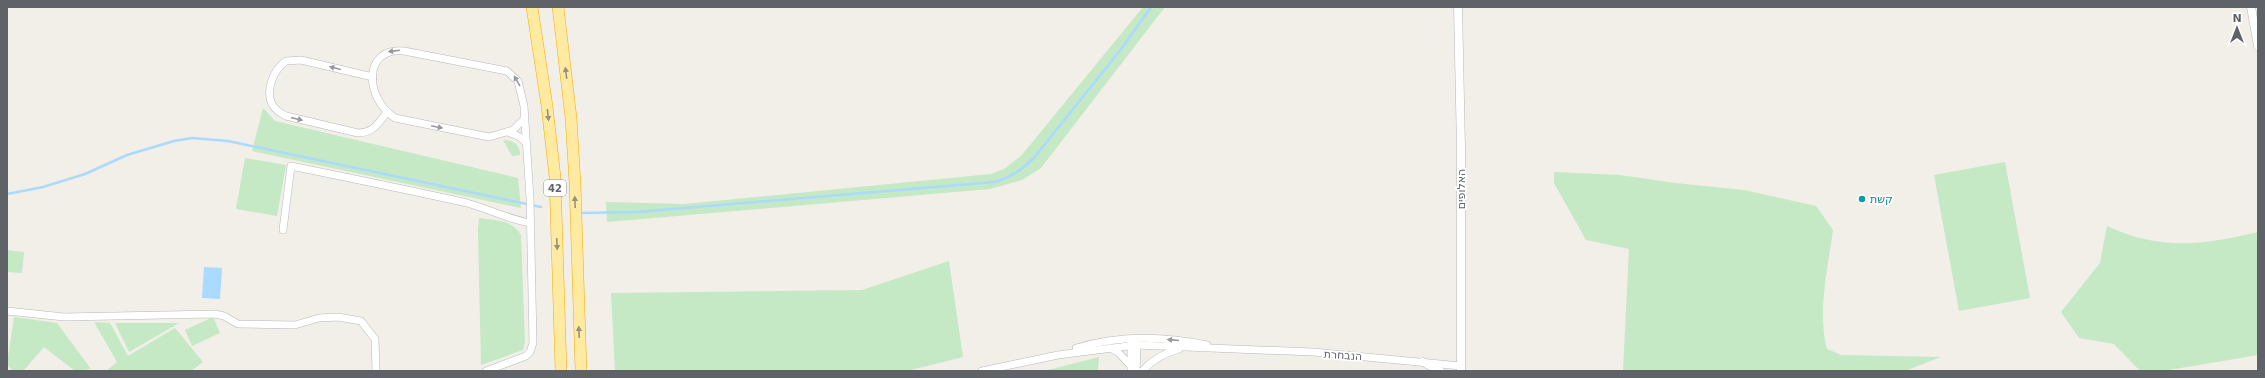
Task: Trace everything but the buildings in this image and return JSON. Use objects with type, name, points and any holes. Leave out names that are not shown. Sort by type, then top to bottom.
[{"type":"highway","name":"42","points":[[532,7],[547,106],[554,176],[561,371]]},
{"type":"highway","name":"42","points":[[558,7],[571,118],[575,183],[580,371]]},
{"type":"street","name":"האלופים","points":[[1458,7],[1461,368]]},
{"type":"street","points":[[2251,7],[2258,46]]},
{"type":"street","points":[[486,371],[526,356],[532,348],[530,200],[523,97],[518,81],[513,75],[500,69],[404,50],[392,50],[379,57],[373,77],[374,96],[387,112],[395,118],[483,137],[491,137],[508,132],[520,126],[524,119]]},
{"type":"street","points":[[373,77],[301,60],[286,61],[274,73],[270,100],[277,111],[286,116],[358,133],[365,133],[372,130],[387,112]]},
{"type":"street","points":[[508,132],[520,137],[527,145]]},
{"type":"street","points":[[283,230],[291,166],[470,204],[497,211],[515,220],[530,223]]},
{"type":"street","points":[[7,313],[64,317],[215,314],[224,316],[238,324],[295,325],[319,318],[354,319],[361,321],[375,339],[376,371]]},
{"type":"street","name":"הנבחרת","points":[[1047,357],[1104,341],[1185,348],[1314,352],[1423,362],[1461,368]]},
{"type":"street","name":"הנבחרת","points":[[982,371],[1047,357],[1133,343],[1182,341],[1225,349]]},
{"type":"street","points":[[1130,368],[1133,343]]},
{"type":"street","points":[[1133,343],[1136,371]]},
{"type":"street","points":[[1108,347],[1118,352],[1130,368]]},
{"type":"street","points":[[1142,371],[1153,360],[1166,353],[1185,348]]},
{"type":"street","points":[[1423,362],[1440,371]]},
{"type":"green space","points":[[1143,7],[1165,7],[1041,168],[1022,180],[990,189],[607,222],[606,202],[684,204],[991,174],[1004,169],[1021,156]]},
{"type":"green space","points":[[263,108],[275,121],[518,178],[521,208],[252,151]]},
{"type":"green space","points":[[503,140],[515,143],[519,148],[520,155],[512,156]]},
{"type":"green space","points":[[245,158],[286,165],[277,216],[236,209]]},
{"type":"green space","points":[[2005,162],[2030,298],[1959,311],[1934,175]]},
{"type":"green space","points":[[1554,172],[1620,175],[1675,183],[1744,190],[1816,206],[1833,230],[1823,305],[1824,335],[1827,349],[1841,355],[1941,357],[1905,371],[1623,371],[1629,249],[1586,240],[1554,183]]},
{"type":"green space","points":[[479,218],[497,220],[513,226],[521,235],[525,342],[523,350],[481,365],[478,230]]},
{"type":"green space","points":[[2107,226],[2126,234],[2145,239],[2182,243],[2219,240],[2258,232],[2258,355],[2163,371],[2140,371],[2114,344],[2079,338],[2061,312],[2100,263]]},
{"type":"green space","points":[[7,250],[24,252],[22,273],[7,272]]},
{"type":"green space","points":[[949,261],[963,357],[907,371],[615,371],[611,293],[862,290]]},
{"type":"green space","points":[[14,317],[57,323],[91,369],[75,371],[44,347],[23,371],[13,371],[7,364]]},
{"type":"green space","points":[[213,317],[220,333],[192,346],[185,330]]},
{"type":"green space","points":[[94,322],[110,323],[128,356],[175,328],[203,362],[191,371],[106,371],[117,362]]},
{"type":"green space","points":[[115,323],[179,323],[129,352]]},
{"type":"green space","points":[[1099,357],[1098,371],[1044,371]]},
{"type":"water","points":[[204,267],[222,268],[220,299],[202,298]]},
{"type":"waterway","points":[[579,213],[637,212],[994,182],[1000,180],[1015,173],[1033,159],[1122,48],[1151,7]]},
{"type":"waterway","points":[[7,194],[43,187],[85,174],[127,155],[174,141],[192,138],[228,141],[541,207]]},
{"type":"place","name":"קשת","points":[[1862,199]]}]
